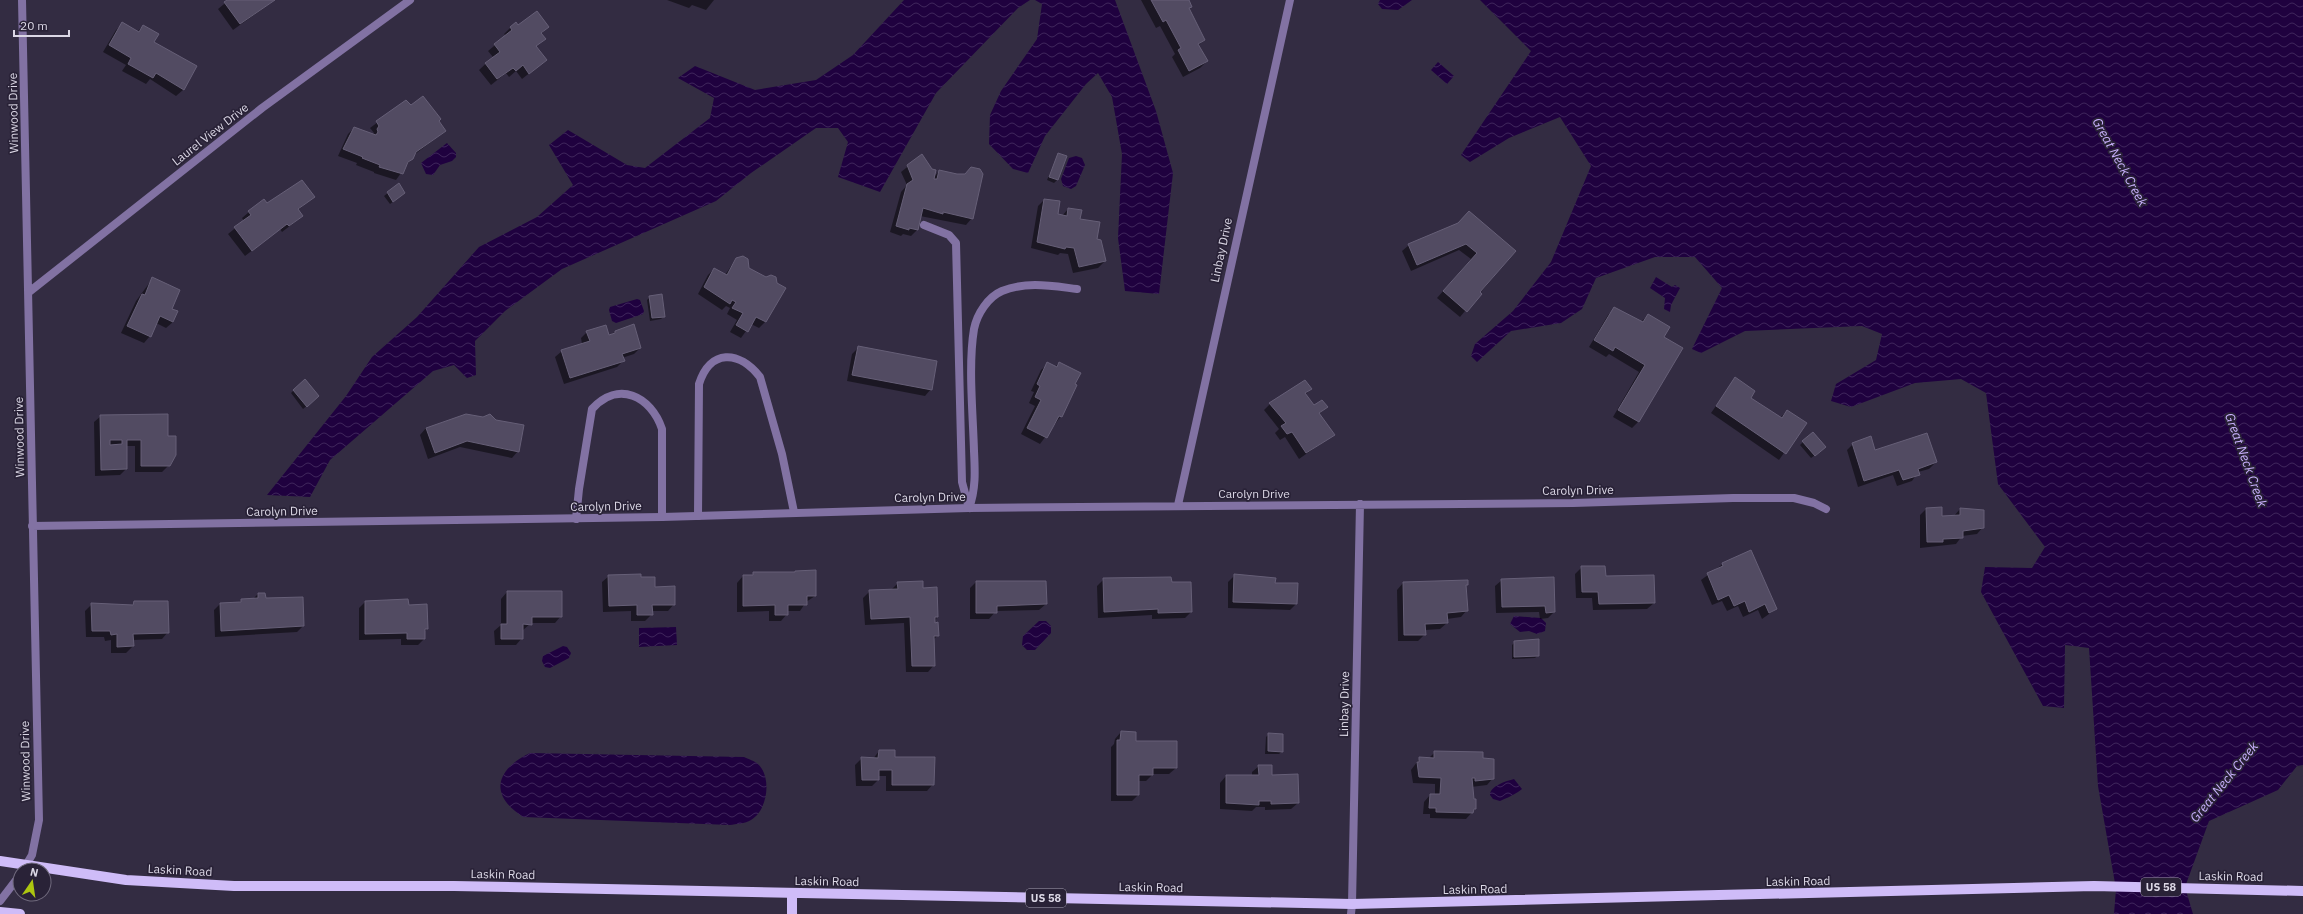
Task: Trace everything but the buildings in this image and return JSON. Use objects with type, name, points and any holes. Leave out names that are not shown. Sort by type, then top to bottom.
[{"type":"main road","name":"Laskin Road","points":[[0,862],[12,865]]},
{"type":"main road","name":"Laskin Road","points":[[52,871],[126,880],[234,886],[454,886],[792,893],[1351,909],[2094,886],[2303,891]]},
{"type":"main road","points":[[792,893],[792,914]]},
{"type":"main road","points":[[0,912],[20,914]]},
{"type":"street","name":"Winwood Drive","points":[[22,0],[39,820],[32,856],[28,862]]},
{"type":"street","name":"Laurel View Drive","points":[[29,292],[262,108],[410,0]]},
{"type":"street","name":"Linbay Drive","points":[[1178,505],[1290,0]]},
{"type":"street","points":[[924,225],[949,236],[956,243],[962,482],[969,508]]},
{"type":"street","points":[[969,508],[975,484],[972,367],[974,329],[979,314],[988,301],[1001,292],[1021,286],[1038,284],[1077,289]]},
{"type":"street","points":[[698,516],[698,384],[702,372],[710,362],[717,358],[730,357],[742,360],[752,367],[760,377],[782,454],[794,512]]},
{"type":"street","points":[[576,518],[580,481],[592,409],[598,402],[609,396],[620,394],[641,398],[658,416],[662,429],[662,517]]},
{"type":"street","name":"Carolyn Drive","points":[[32,526],[662,517],[969,508],[1178,505],[1573,503],[1733,498],[1794,498],[1814,503],[1826,509]]},
{"type":"street","name":"Linbay Drive","points":[[1351,909],[1360,504]]},
{"type":"street","points":[[0,901],[12,885]]},
{"type":"water","points":[[904,0],[1030,0],[1018,8],[936,93],[880,192],[838,177],[848,142],[838,128],[816,128],[751,173],[716,201],[562,269],[505,311],[475,341],[476,375],[467,378],[454,365],[433,371],[330,460],[310,497],[267,495],[346,396],[372,357],[417,317],[479,247],[537,217],[573,185],[549,145],[568,130],[627,165],[645,168],[710,118],[714,98],[678,78],[695,66],[755,90],[816,80],[853,55]]},
{"type":"water","points":[[1035,0],[1115,0],[1156,111],[1173,173],[1159,294],[1125,291],[1118,238],[1122,154],[1112,97],[1098,73],[1086,84],[1045,136],[1028,173],[1013,169],[989,144],[990,115],[1001,91],[1037,39],[1042,4]]},
{"type":"water","points":[[1380,0],[1412,0],[1398,10],[1382,9],[1378,4]]},
{"type":"water","name":"Great Neck Creek","points":[[1480,0],[2303,0],[2303,765],[2297,766],[2278,790],[2209,821],[2185,887],[2193,914],[2114,914],[2116,889],[2098,786],[2089,648],[2065,645],[2064,708],[2043,706],[1981,592],[1985,567],[2032,568],[2045,547],[1998,484],[1986,393],[1961,379],[1915,383],[1851,407],[1831,401],[1836,384],[1876,360],[1882,334],[1862,326],[1745,331],[1701,353],[1692,349],[1722,288],[1695,257],[1655,257],[1596,278],[1582,309],[1561,323],[1511,331],[1477,362],[1471,356],[1475,344],[1513,311],[1551,262],[1591,166],[1560,117],[1509,138],[1470,162],[1461,155],[1531,51]]},
{"type":"water","points":[[1438,62],[1454,76],[1447,84],[1431,70]]},
{"type":"water","points":[[447,143],[456,153],[456,157],[452,161],[440,165],[433,175],[426,174],[421,163]]},
{"type":"water","points":[[1076,156],[1082,158],[1085,165],[1076,186],[1071,189],[1063,186],[1061,179],[1069,158]]},
{"type":"water","points":[[1656,277],[1672,287],[1675,285],[1680,288],[1671,305],[1670,312],[1664,309],[1665,298],[1650,288]]},
{"type":"water","points":[[637,299],[640,300],[644,311],[643,314],[616,323],[612,321],[609,310],[610,307]]},
{"type":"water","points":[[1514,616],[1541,618],[1546,623],[1545,631],[1537,634],[1529,631],[1520,632],[1510,624]]},
{"type":"water","points":[[1039,621],[1046,621],[1051,626],[1051,633],[1035,650],[1027,650],[1022,645],[1023,636]]},
{"type":"water","points":[[676,627],[677,645],[639,647],[639,628]]},
{"type":"water","points":[[563,646],[567,647],[571,653],[569,658],[550,668],[545,667],[542,661],[543,656]]},
{"type":"water","points":[[530,753],[744,757],[757,763],[762,770],[765,777],[766,793],[761,809],[757,815],[746,822],[730,825],[523,817],[512,809],[505,800],[501,792],[501,783],[503,775],[509,767]]},
{"type":"water","points":[[1514,779],[1522,789],[1500,801],[1493,799],[1490,795],[1495,787],[1499,784]]}]
